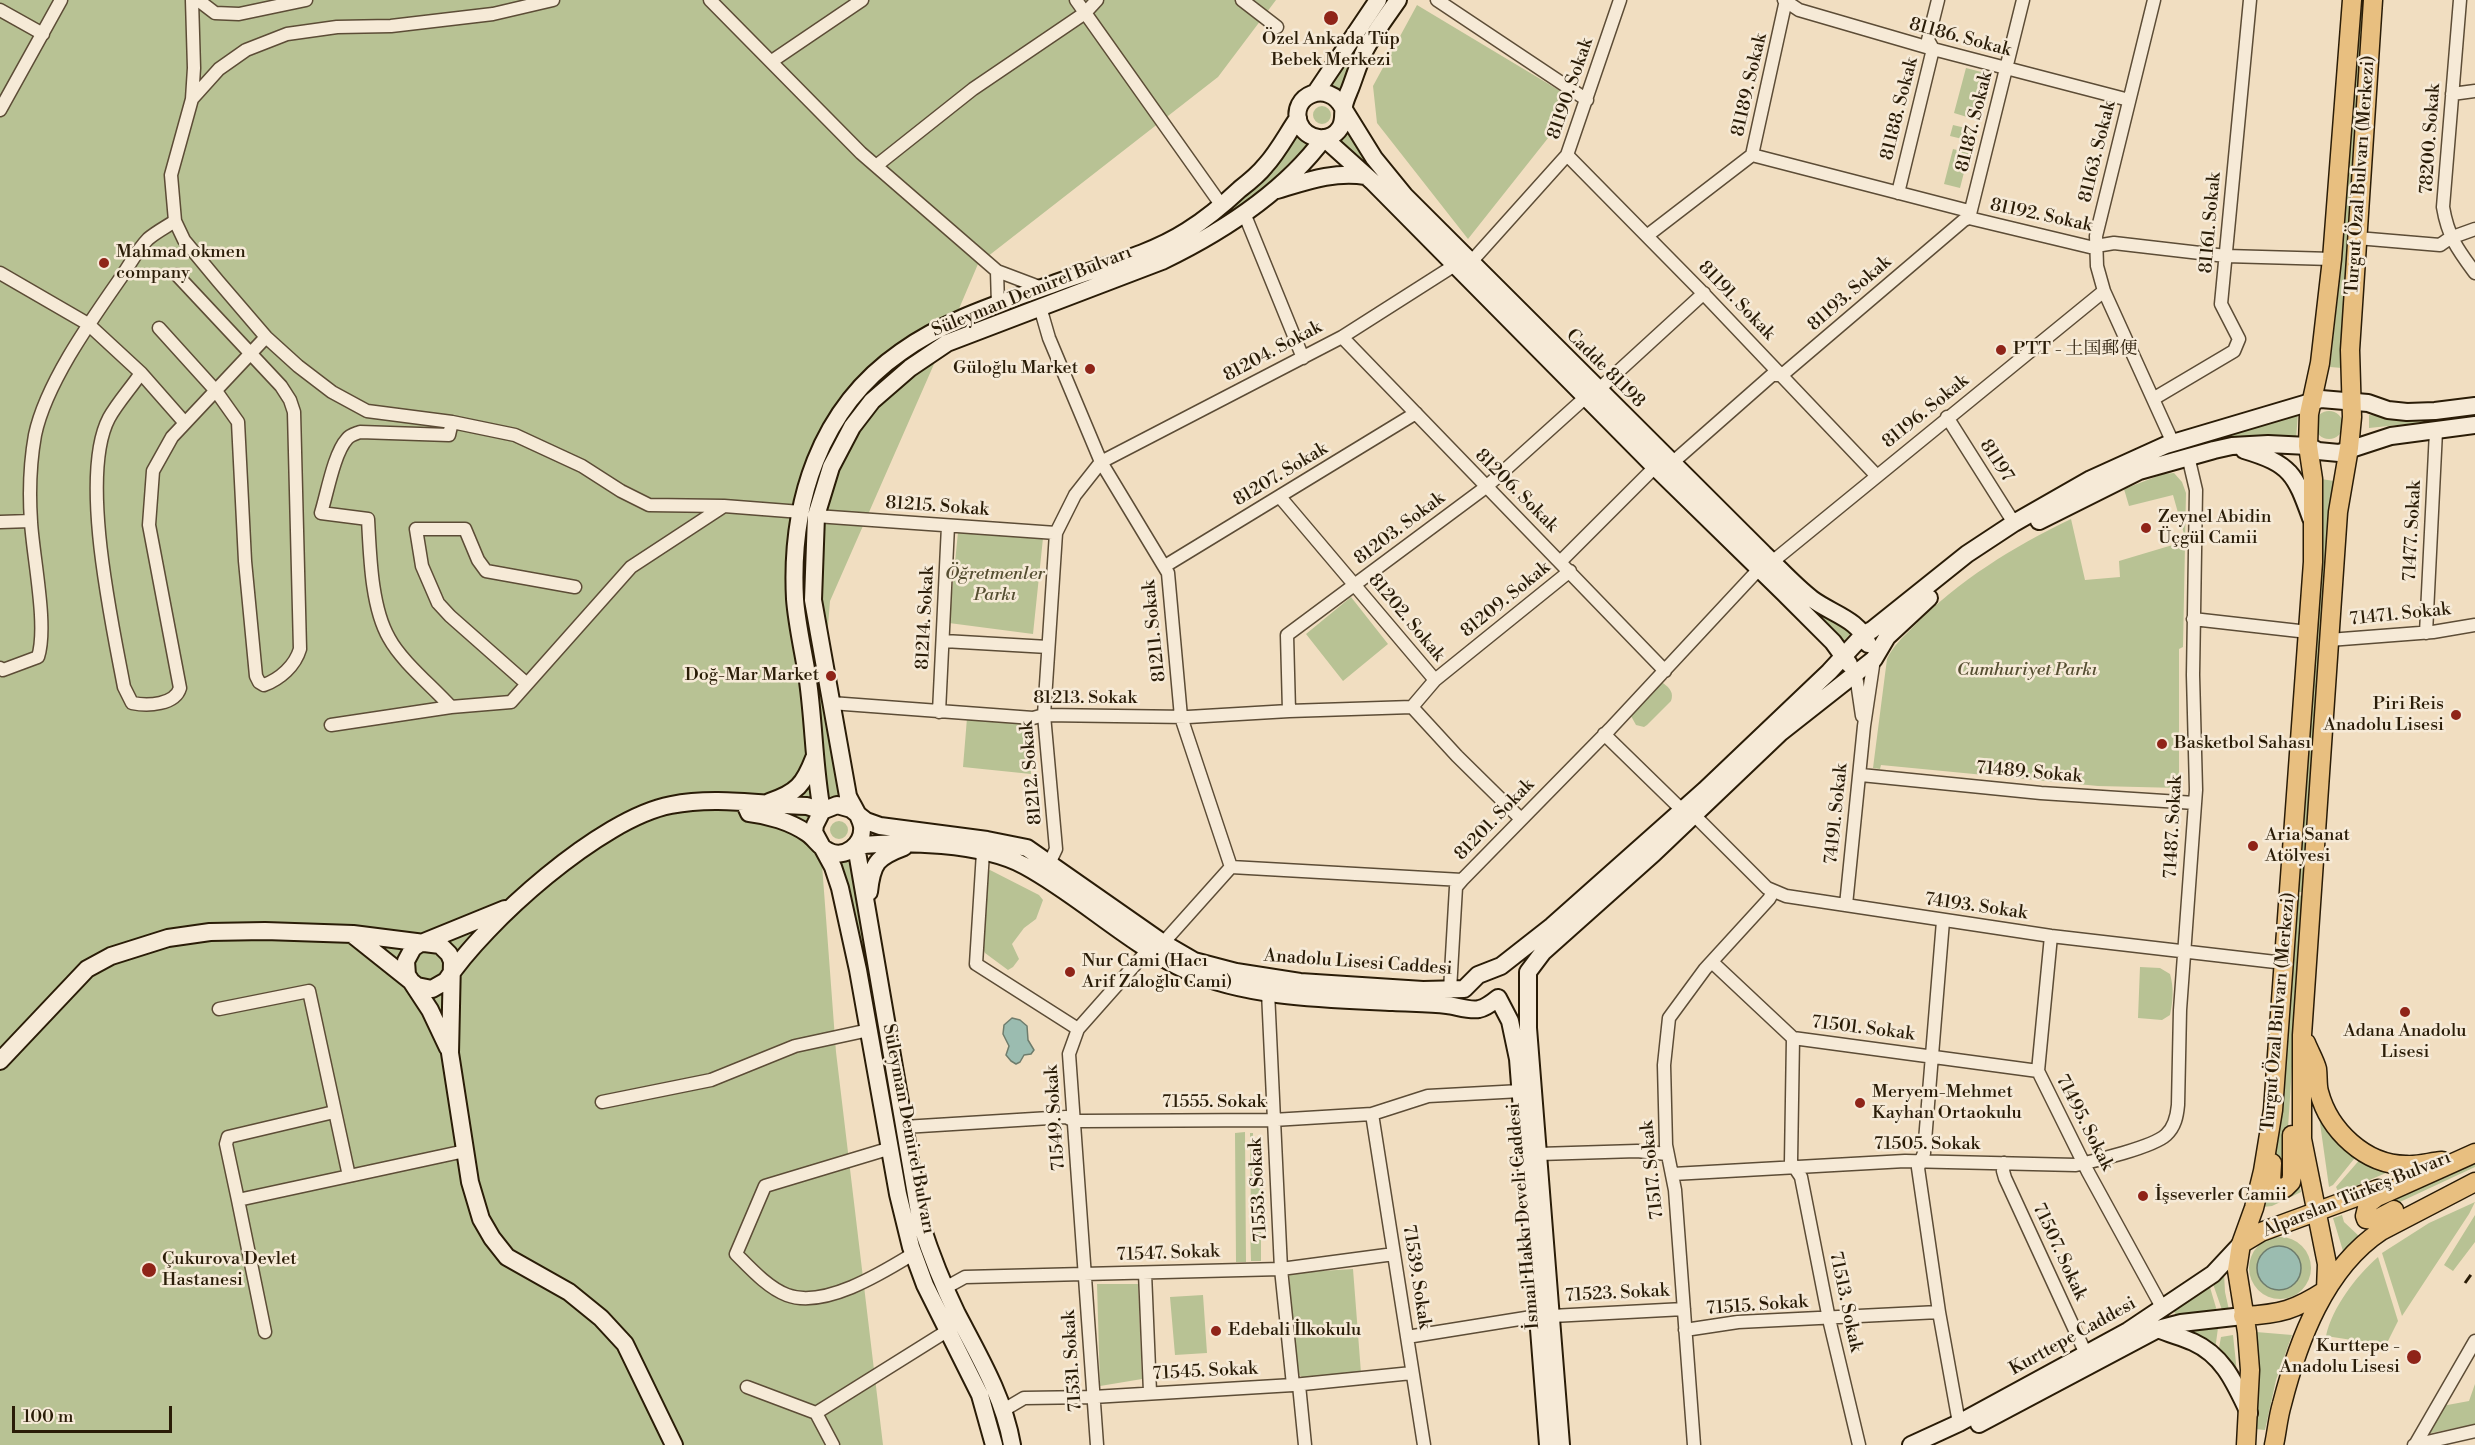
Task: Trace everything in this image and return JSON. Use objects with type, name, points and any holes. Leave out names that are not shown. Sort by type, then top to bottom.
[{"type":"main road","points":[[1316,92],[1335,97],[1343,108],[1344,115],[1340,128],[1336,133],[1324,138],[1316,138],[1304,131],[1298,118],[1300,104],[1316,92],[1378,0]]},
{"type":"main road","points":[[1343,108],[1365,50],[1398,0]]},
{"type":"main road","name":"Turgut Özal Bulvarı (Merkezi)","points":[[2248,1413],[2250,1370],[2237,1270],[2241,1244],[2254,1208],[2270,1139],[2275,1085],[2313,562],[2313,479],[2308,446],[2309,414],[2320,363],[2332,259],[2352,0]]},
{"type":"main road","name":"Turgut Özal Bulvarı (Merkezi)","points":[[2302,1035],[2338,512],[2349,448],[2352,402],[2350,350],[2373,0]]},
{"type":"main road","name":"Cadde 81198","points":[[1343,108],[1374,158],[1463,263]]},
{"type":"main road","name":"Süleyman Demirel Bulvarı","points":[[857,815],[848,796],[813,600],[808,514],[814,460],[837,418],[857,392],[901,352],[942,327],[1149,249],[1186,232],[1222,206],[1265,167],[1298,118]]},
{"type":"main road","name":"Cadde 81198","points":[[1324,138],[1463,263],[1765,565],[1833,642],[1856,675]]},
{"type":"main road","name":"Süleyman Demirel Bulvarı","points":[[822,811],[813,718],[795,600],[796,542],[852,427],[872,401],[910,368],[947,343],[1162,261],[1196,244],[1244,213],[1269,193],[1311,156],[1324,138]]},
{"type":"main road","points":[[1269,193],[1327,175],[1349,173],[1366,176]]},
{"type":"main road","points":[[1874,659],[1864,634],[1967,554],[2091,479],[2138,457],[2173,443],[2312,400],[2352,402],[2415,412],[2475,406]]},
{"type":"main road","points":[[1874,659],[1887,637],[1912,612],[1988,552],[2109,484],[2139,471],[2232,446],[2268,444],[2308,446],[2318,451],[2339,453],[2391,435],[2475,425]]},
{"type":"main road","points":[[2232,446],[2262,455],[2286,467],[2301,491],[2313,525]]},
{"type":"main road","name":"Cadde 81198","points":[[1765,565],[1812,600],[1857,626],[1864,634]]},
{"type":"main road","name":"Anadolu Lisesi Caddesi","points":[[1527,984],[1528,972],[1543,952],[1688,813],[1844,657],[1864,634]]},
{"type":"main road","name":"Anadolu Lisesi Caddesi","points":[[1155,947],[1194,960],[1269,979],[1464,989],[1478,975],[1501,966],[1552,926],[1780,733],[1874,659]]},
{"type":"main road","points":[[762,804],[787,796],[805,781],[815,754]]},
{"type":"main road","points":[[353,934],[411,981],[425,989],[440,986],[509,907],[598,839],[645,811],[672,805],[698,802],[744,802],[807,806],[822,811],[837,805],[844,806],[857,815],[862,827],[860,840],[850,851],[835,853],[821,846],[804,831],[761,814],[749,813],[744,802]]},
{"type":"main road","points":[[821,846],[816,840],[815,825],[822,811]]},
{"type":"main road","name":"Anadolu Lisesi Caddesi","points":[[857,815],[880,826],[987,840],[1027,848],[1047,869],[1190,972],[1233,986],[1336,999],[1445,1005],[1478,1010],[1498,998]]},
{"type":"main road","points":[[867,912],[871,874],[878,859],[914,843]]},
{"type":"main road","name":"Anadolu Lisesi Caddesi","points":[[856,846],[914,843],[983,852],[1047,869]]},
{"type":"main road","name":"Süleyman Demirel Bulvarı","points":[[821,846],[833,867],[840,888],[869,1030],[898,1194],[913,1254],[925,1286],[980,1395],[994,1445]]},
{"type":"main road","name":"Süleyman Demirel Bulvarı","points":[[856,846],[921,1224],[945,1288],[992,1380],[1012,1445]]},
{"type":"main road","points":[[450,1053],[430,1010],[411,981],[405,968],[406,961],[413,948],[509,907]]},
{"type":"main road","points":[[0,1061],[87,969],[111,956],[168,938],[210,932],[265,931],[353,934],[440,945],[449,954],[452,968],[450,975],[450,1053],[470,1182],[481,1219],[507,1257],[569,1292],[601,1318],[625,1344],[675,1445]]},
{"type":"main road","points":[[1513,965],[1524,972],[1527,984],[1526,991],[1517,1000],[1504,1001],[1498,998],[1492,990],[1491,979],[1501,966],[1513,965]]},
{"type":"main road","name":"İsmail Hakkı Develi Caddesi","points":[[1527,984],[1528,1028],[1539,1154],[1548,1445]]},
{"type":"main road","name":"İsmail Hakkı Develi Caddesi","points":[[1498,998],[1510,1021],[1515,1040],[1561,1445]]},
{"type":"main road","points":[[2275,1085],[2278,1110],[2269,1178],[2272,1184],[2281,1189],[2288,1186],[2292,1176],[2292,1102],[2302,1035]]},
{"type":"main road","points":[[2302,1035],[2316,1068],[2319,1093],[2324,1106],[2338,1130],[2349,1141],[2368,1155],[2390,1164],[2406,1166],[2444,1160]]},
{"type":"main road","points":[[2274,1445],[2281,1407],[2298,1349],[2326,1290],[2327,1264],[2302,1138],[2302,1035]]},
{"type":"main road","name":"Alparslan Türkeş Bulvarı","points":[[2241,1244],[2261,1232],[2345,1203],[2475,1147]]},
{"type":"main road","points":[[2475,1153],[2377,1197],[2368,1204],[2366,1219],[2375,1220],[2421,1195],[2468,1176],[2475,1176]]},
{"type":"main road","name":"Alparslan Türkeş Bulvarı","points":[[2326,1290],[2342,1265],[2366,1240],[2475,1182]]},
{"type":"main road","name":"Kurttepe Caddesi","points":[[1911,1445],[1959,1423],[2163,1309],[2213,1274],[2241,1244]]},
{"type":"main road","points":[[2243,1316],[2272,1314],[2299,1308],[2326,1290]]},
{"type":"main road","name":"Kurttepe Caddesi","points":[[1938,1445],[2158,1329],[2181,1323],[2243,1316]]},
{"type":"main road","points":[[2158,1329],[2191,1341],[2214,1354],[2230,1375],[2248,1413],[2246,1445]]},
{"type":"street","points":[[0,110],[61,0]]},
{"type":"street","points":[[0,668],[3,670],[27,663],[38,657],[41,649],[31,521],[31,466],[35,434],[60,374],[88,324],[147,240],[175,221],[171,175],[192,99],[194,68],[192,0]]},
{"type":"street","points":[[198,0],[215,13],[239,14],[306,0]]},
{"type":"street","points":[[192,99],[219,69],[246,50],[287,34],[336,27],[391,26],[493,14],[553,0]]},
{"type":"street","points":[[710,0],[876,166],[997,271],[1042,288]]},
{"type":"street","points":[[772,61],[862,0]]},
{"type":"street","points":[[1076,0],[1222,206]]},
{"type":"street","points":[[876,166],[973,89],[1085,13],[1097,0]]},
{"type":"street","points":[[1242,0],[1277,27]]},
{"type":"street","points":[[1437,0],[1587,100]]},
{"type":"street","name":"81190. Sokak","points":[[1463,263],[1567,155],[1620,0]]},
{"type":"street","name":"81188. Sokak","points":[[1898,194],[1933,49],[1928,40],[1938,0]]},
{"type":"street","name":"81187. Sokak","points":[[1969,218],[2023,0]]},
{"type":"street","name":"81163. Sokak","points":[[2154,0],[2096,236],[2096,246],[2097,266],[2103,291],[2173,443]]},
{"type":"street","name":"81161. Sokak","points":[[2153,399],[2234,351],[2239,339],[2221,304],[2250,0]]},
{"type":"street","name":"78200. Sokak","points":[[2460,0],[2444,207],[2450,238],[2475,273]]},
{"type":"street","name":"81186. Sokak","points":[[1785,1],[1799,10],[1933,49],[2129,100]]},
{"type":"street","name":"81189. Sokak","points":[[1648,236],[1752,155],[1785,1]]},
{"type":"street","points":[[0,10],[42,34]]},
{"type":"street","points":[[2452,94],[2475,91]]},
{"type":"street","name":"81191. Sokak","points":[[1567,155],[1704,293],[1876,475]]},
{"type":"street","name":"81192. Sokak","points":[[1752,155],[1965,210],[1969,218],[2090,247],[2114,243],[2226,256],[2332,259]]},
{"type":"street","points":[[1244,213],[1303,358]]},
{"type":"street","name":"81193. Sokak","points":[[1664,465],[1772,375],[1782,375],[1959,224],[1969,218]]},
{"type":"street","name":"81215. Sokak","points":[[175,221],[184,240],[266,337],[332,392],[367,411],[452,422],[514,435],[582,466],[621,491],[649,505],[724,506],[1056,533]]},
{"type":"street","points":[[2357,238],[2440,245],[2450,238],[2475,229]]},
{"type":"street","name":"81204. Sokak","points":[[1101,462],[1342,337],[1463,263]]},
{"type":"street","points":[[997,271],[998,304]]},
{"type":"street","points":[[0,273],[88,324],[141,373],[185,423]]},
{"type":"street","points":[[159,328],[216,391],[238,422],[250,634],[256,676],[264,685],[275,681],[297,660],[300,649],[294,412],[281,386],[177,275]]},
{"type":"street","name":"81196. Sokak","points":[[1765,565],[2103,291]]},
{"type":"street","name":"81203. Sokak","points":[[1289,711],[1287,635],[1486,488],[1704,293]]},
{"type":"street","name":"81211. Sokak","points":[[1040,307],[1049,338],[1101,462],[1168,573],[1181,717],[1231,867]]},
{"type":"street","points":[[141,373],[108,419],[96,480],[102,561],[124,687],[132,703],[142,705],[172,700],[178,695],[180,688],[149,525],[153,471],[172,437],[266,337]]},
{"type":"street","name":"81206. Sokak","points":[[1342,337],[1665,671]]},
{"type":"street","name":"81207. Sokak","points":[[1165,566],[1416,413]]},
{"type":"street","name":"81197","points":[[1947,417],[2014,524]]},
{"type":"street","points":[[451,707],[388,637],[378,606],[371,568],[368,519],[321,513],[337,459],[345,441],[351,435],[360,432],[449,435],[452,422]]},
{"type":"street","name":"71477. Sokak","points":[[2426,633],[2436,431]]},
{"type":"street","name":"71487. Sokak","points":[[2172,1127],[2178,1105],[2184,952],[2195,802],[2193,619],[2196,490],[2188,456]]},
{"type":"street","name":"81212. Sokak","points":[[1047,869],[1056,849],[1044,715],[1056,533],[1075,495],[1101,462]]},
{"type":"street","points":[[1561,561],[1664,465]]},
{"type":"street","name":"81202. Sokak","points":[[1280,497],[1435,680]]},
{"type":"street","points":[[331,725],[451,707],[511,702],[631,567],[724,506]]},
{"type":"street","points":[[0,522],[31,521]]},
{"type":"street","name":"81214. Sokak","points":[[939,712],[948,526]]},
{"type":"street","points":[[527,684],[438,603],[422,566],[416,529],[465,529],[478,560],[486,571],[575,587]]},
{"type":"street","name":"81201. Sokak","points":[[1231,867],[1462,880],[1604,735],[1765,565]]},
{"type":"street","name":"81209. Sokak","points":[[1412,707],[1435,680],[1570,571]]},
{"type":"street","points":[[2193,619],[2308,632]]},
{"type":"street","name":"71471. Sokak","points":[[2329,640],[2426,633],[2475,625]]},
{"type":"street","points":[[944,641],[1048,647]]},
{"type":"street","points":[[1864,726],[1874,659]]},
{"type":"street","points":[[1856,675],[1864,726]]},
{"type":"street","name":"81213. Sokak","points":[[831,704],[1033,718],[1044,715],[1181,717],[1412,707]]},
{"type":"street","points":[[1412,707],[1457,756],[1521,819]]},
{"type":"street","name":"74191. Sokak","points":[[1846,905],[1861,775],[1864,726]]},
{"type":"street","points":[[1604,735],[1773,892]]},
{"type":"street","name":"71489. Sokak","points":[[1861,775],[2041,793],[2195,802]]},
{"type":"street","points":[[983,852],[976,964],[1078,1029]]},
{"type":"street","points":[[1155,947],[1231,867]]},
{"type":"street","points":[[1450,990],[1456,887],[1462,880]]},
{"type":"street","name":"74193. Sokak","points":[[1773,892],[1943,921],[2284,963]]},
{"type":"street","name":"71517. Sokak","points":[[1694,1445],[1673,1174],[1667,1154],[1664,1065],[1669,1018],[1712,962],[1773,892]]},
{"type":"street","points":[[1943,921],[1924,1153],[1918,1168],[1939,1312],[1959,1423]]},
{"type":"street","name":"71495. Sokak","points":[[2051,936],[2038,1071],[2163,1309]]},
{"type":"street","name":"71549. Sokak","points":[[1085,1274],[1069,1054],[1078,1029],[1155,947]]},
{"type":"street","name":"71501. Sokak","points":[[1712,962],[1793,1038],[2038,1071]]},
{"type":"street","points":[[219,1009],[309,991],[349,1176]]},
{"type":"street","name":"71553. Sokak","points":[[1268,992],[1281,1269],[1305,1445]]},
{"type":"street","points":[[602,1101],[711,1080],[795,1046],[869,1030]]},
{"type":"street","name":"71513. Sokak","points":[[1793,1038],[1791,1162],[1801,1177],[1829,1319],[1859,1445]]},
{"type":"street","name":"71555. Sokak","points":[[904,1127],[1066,1117],[1074,1121],[1273,1120],[1372,1114],[1428,1096],[1521,1091]]},
{"type":"street","points":[[265,1332],[226,1144],[228,1137],[334,1112]]},
{"type":"street","name":"71539. Sokak","points":[[1372,1114],[1424,1445]]},
{"type":"street","name":"71505. Sokak","points":[[1673,1174],[1920,1161],[2085,1163],[2160,1140],[2172,1127]]},
{"type":"street","points":[[891,1148],[765,1186],[736,1254],[754,1272],[786,1294],[800,1298],[835,1293],[883,1272],[913,1254]]},
{"type":"street","points":[[238,1200],[465,1151]]},
{"type":"street","points":[[1539,1154],[1636,1151],[1667,1154]]},
{"type":"street","name":"71507. Sokak","points":[[2004,1163],[2002,1171],[2005,1178],[2086,1354]]},
{"type":"street","name":"71547. Sokak","points":[[945,1288],[964,1277],[1281,1269],[1394,1254]]},
{"type":"street","points":[[1145,1273],[1150,1392]]},
{"type":"street","name":"71531. Sokak","points":[[1085,1274],[1097,1445]]},
{"type":"street","name":"71523. Sokak","points":[[1407,1337],[1545,1316],[1684,1309]]},
{"type":"street","name":"71515. Sokak","points":[[1685,1330],[1738,1322],[1939,1312]]},
{"type":"street","points":[[816,1413],[947,1330]]},
{"type":"street","points":[[2414,1445],[2475,1341]]},
{"type":"street","name":"71545. Sokak","points":[[1002,1411],[1024,1398],[1093,1398],[1150,1392],[1296,1385],[1412,1373]]},
{"type":"street","points":[[747,1388],[816,1413],[833,1445]]},
{"type":"street","points":[[2414,1445],[2475,1431]]},
{"type":"green space","points":[[0,0],[1276,0],[1218,77],[978,264],[950,330],[1155,252],[1299,132],[1310,142],[1274,178],[1192,241],[945,339],[830,601],[822,699],[842,803],[827,802],[821,724],[816,784],[836,1052],[883,1445],[0,1445]]},
{"type":"green space","points":[[1387,0],[1392,0],[1351,61],[1340,90],[1330,83]]},
{"type":"green space","points":[[1417,5],[1562,92],[1556,128],[1468,239],[1377,123],[1373,86]]},
{"type":"green space","points":[[2359,9],[2364,9],[2346,269],[2342,368],[2330,367],[2341,269]]},
{"type":"green space","points":[[1966,68],[1993,75],[1980,121],[1954,113]]},
{"type":"green space","points":[[1318,106],[1326,106],[1331,111],[1329,122],[1318,124],[1313,119],[1313,111]]},
{"type":"green space","points":[[1953,125],[1978,131],[1975,142],[1950,136]]},
{"type":"green space","points":[[1346,129],[1789,588],[1851,633],[1842,643],[1337,141]]},
{"type":"green space","points":[[1953,149],[1969,153],[1960,188],[1944,184]]},
{"type":"green space","points":[[2329,411],[2339,415],[2343,425],[2339,435],[2329,439],[2319,435],[2315,425],[2319,415]]},
{"type":"green space","points":[[2298,413],[2296,439],[2242,439],[2213,443],[2157,458],[2104,481],[1972,559],[1875,639],[1941,580],[1963,564],[2008,534],[2090,486],[2141,462]]},
{"type":"green space","points":[[2475,413],[2475,416],[2466,418],[2369,428],[2369,415],[2409,418]]},
{"type":"green space","points":[[2174,473],[2182,482],[2186,493],[2185,538],[2173,495],[2129,506],[2124,489],[2163,474]]},
{"type":"green space","points":[[2321,479],[2334,481],[2317,671],[2303,892],[2297,892]]},
{"type":"green space","name":"Cumhuriyet Parkı","points":[[2071,519],[2085,580],[2120,577],[2119,561],[2185,541],[2183,647],[2179,649],[2179,788],[2098,786],[1881,765],[1880,769],[1873,768],[1887,659],[1895,646],[1931,610],[1987,566]]},
{"type":"green space","name":"Öğretmenler Parkı","points":[[958,532],[1043,538],[1033,634],[949,623]]},
{"type":"green space","points":[[1351,597],[1388,644],[1343,681],[1306,634]]},
{"type":"green space","points":[[1658,683],[1663,683],[1672,693],[1671,701],[1647,725],[1644,727],[1636,725],[1631,716],[1633,711]]},
{"type":"green space","points":[[967,718],[1028,721],[1031,774],[963,767]]},
{"type":"green space","points":[[835,821],[843,821],[848,826],[846,837],[835,839],[830,834],[830,826]]},
{"type":"green space","points":[[852,859],[909,1190],[989,1390],[1005,1445],[1000,1445],[935,1295],[915,1235],[904,1190],[857,928],[839,860]]},
{"type":"green space","points":[[990,870],[1039,895],[1043,900],[1036,919],[1024,928],[1012,944],[1019,959],[1008,970],[985,953],[981,944],[985,873]]},
{"type":"green space","points":[[2297,895],[2303,896],[2287,1174],[2279,1182],[2274,1163],[2280,1127]]},
{"type":"green space","points":[[2140,967],[2160,968],[2170,974],[2173,989],[2171,1010],[2170,1015],[2162,1020],[2138,1018]]},
{"type":"green space","points":[[2317,1102],[2358,1154],[2329,1187]]},
{"type":"green space","points":[[1245,1132],[1246,1262],[1236,1262],[1235,1133]]},
{"type":"green space","points":[[1250,1133],[1253,1133],[1253,1163],[1260,1172],[1261,1220],[1251,1220]]},
{"type":"green space","points":[[2475,1156],[2475,1167],[2387,1208],[2370,1210]]},
{"type":"green space","points":[[2362,1157],[2393,1170],[2339,1193],[2336,1187]]},
{"type":"green space","points":[[2299,1184],[2301,1192],[2272,1206],[2263,1207],[2268,1191],[2272,1196],[2280,1196],[2287,1194]]},
{"type":"green space","points":[[2475,1202],[2402,1316],[2382,1253],[2429,1223]]},
{"type":"green space","points":[[2342,1215],[2344,1222],[2360,1237],[2343,1251],[2333,1218]]},
{"type":"green space","points":[[2475,1215],[2475,1242],[2453,1271],[2444,1265]]},
{"type":"green space","points":[[1250,1227],[1261,1227],[1261,1261],[1251,1261]]},
{"type":"green space","points":[[2274,1237],[2286,1237],[2302,1246],[2309,1256],[2311,1268],[2309,1280],[2302,1290],[2286,1299],[2274,1299],[2263,1294],[2254,1285],[2249,1274],[2249,1262],[2254,1251],[2263,1242]]},
{"type":"green space","points":[[2378,1257],[2398,1321],[2388,1341],[2378,1344],[2326,1336],[2329,1325],[2346,1293],[2361,1273]]},
{"type":"green space","points":[[1353,1269],[1361,1373],[1303,1378],[1297,1373],[1289,1273]]},
{"type":"green space","points":[[2224,1273],[2229,1310],[2222,1310],[2212,1281]]},
{"type":"green space","points":[[1097,1284],[1138,1284],[1142,1379],[1100,1386]]},
{"type":"green space","points":[[2209,1284],[2217,1311],[2176,1317],[2174,1311]]},
{"type":"green space","points":[[1203,1295],[1207,1353],[1175,1355],[1170,1297]]},
{"type":"green space","points":[[2218,1328],[2215,1350],[2180,1332]]},
{"type":"green space","points":[[2256,1332],[2292,1335],[2276,1380],[2265,1430],[2255,1429]]},
{"type":"green space","points":[[2233,1335],[2238,1382],[2218,1353],[2221,1337]]},
{"type":"green space","points":[[2475,1384],[2475,1424],[2427,1434],[2442,1406],[2469,1401]]},
{"type":"water","points":[[1012,1018],[1020,1020],[1027,1026],[1028,1040],[1034,1050],[1031,1054],[1024,1055],[1016,1064],[1006,1055],[1009,1046],[1003,1034],[1004,1025]]},
{"type":"water","points":[[2279,1246],[2288,1247],[2295,1252],[2300,1259],[2300,1277],[2295,1284],[2288,1289],[2279,1290],[2270,1289],[2263,1284],[2258,1277],[2257,1268],[2258,1259],[2263,1252],[2270,1247]]},
{"type":"railway","points":[[2465,1283],[2475,1269]]},
{"type":"place","name":"Özel Ankada Tüp Bebek Merkezi","points":[[1331,18]]},
{"type":"place","name":"Mahmad okmen company","points":[[104,263]]},
{"type":"place","name":"PTT - 土国郵便","points":[[2001,350]]},
{"type":"place","name":"Güloğlu Market","points":[[1090,369]]},
{"type":"place","name":"Zeynel Abidin Üçgül Camii","points":[[2146,528]]},
{"type":"place","name":"Doğ-Mar Market","points":[[831,676]]},
{"type":"place","name":"Piri Reis Anadolu Lisesi","points":[[2456,715]]},
{"type":"place","name":"Basketbol Sahası","points":[[2162,744]]},
{"type":"place","name":"Aria Sanat Atölyesi","points":[[2253,846]]},
{"type":"place","name":"Nur Cami (Hacı Arif Zaloğlu Cami)","points":[[1070,972]]},
{"type":"place","name":"Adana Anadolu Lisesi","points":[[2405,1012]]},
{"type":"place","name":"Meryem-Mehmet Kayhan Ortaokulu","points":[[1860,1103]]},
{"type":"place","name":"İşseverler Camii","points":[[2143,1196]]},
{"type":"place","name":"Çukurova Devlet Hastanesi","points":[[149,1270]]},
{"type":"place","name":"Edebali İlkokulu","points":[[1216,1331]]},
{"type":"place","name":"Kurttepe - Anadolu Lisesi","points":[[2414,1357]]}]
